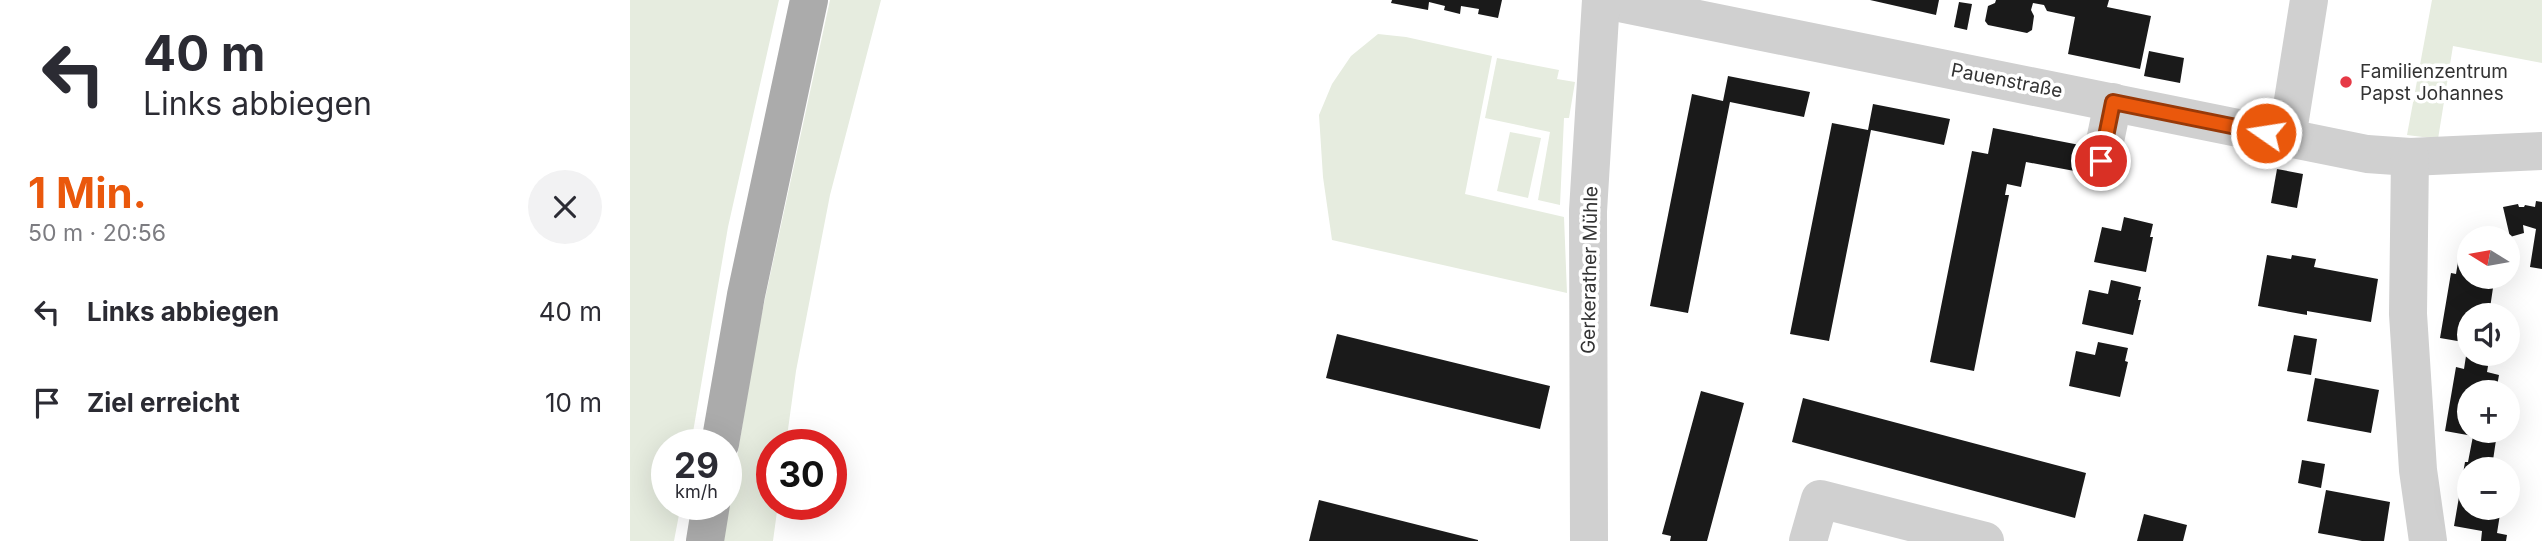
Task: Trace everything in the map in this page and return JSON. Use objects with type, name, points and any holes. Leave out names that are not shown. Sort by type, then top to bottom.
[{"type":"main road","points":[[723,429],[754,256],[809,0]]},
{"type":"main road","points":[[705,541],[708,520]]},
{"type":"street","name":"Pauenstraße","points":[[1603,0],[2367,154],[2410,157],[2542,151]]},
{"type":"street","name":"Gerkerather Mühle","points":[[1589,541],[1588,211],[1603,0]]},
{"type":"street","points":[[2287,138],[2309,0]]},
{"type":"street","points":[[2101,161],[2113,102]]},
{"type":"street","points":[[2410,157],[2408,314],[2418,470],[2428,541]]},
{"type":"street","points":[[1808,541],[1820,499],[1985,541]]},
{"type":"shaded area","points":[[630,0],[779,0],[728,227],[694,429],[651,429],[651,520],[678,520],[674,541],[630,541]]},
{"type":"shaded area","points":[[830,0],[881,0],[830,195],[796,371],[788,429],[756,429],[756,520],[776,520],[773,541],[723,541],[726,520],[742,520],[742,429],[758,331]]},
{"type":"shaded area","points":[[2432,0],[2542,0],[2542,63],[2453,46],[2438,139],[2407,135]]},
{"type":"shaded area","points":[[1378,34],[1406,37],[1492,56],[1465,194],[1564,217],[1567,293],[1332,240],[1323,177],[1319,115],[1332,84],[1351,56]]},
{"type":"shaded area","points":[[1497,58],[1559,70],[1557,79],[1575,82],[1569,118],[1564,118],[1560,205],[1538,200],[1550,132],[1485,118]]},
{"type":"shaded area","points":[[1510,132],[1541,138],[1528,198],[1497,191]]},
{"type":"building","points":[[1392,0],[1502,0],[1498,18],[1478,14],[1479,9],[1461,6],[1460,14],[1429,2],[1428,10],[1391,3]]},
{"type":"building","points":[[1870,0],[1939,0],[1936,15]]},
{"type":"building","points":[[1996,0],[2109,0],[2107,7],[2151,16],[2140,69],[2068,54],[2075,17],[2047,11],[2044,5],[2033,3],[2032,30],[2027,33],[1988,25],[1985,21],[1988,6]]},
{"type":"building","points":[[1959,2],[1972,4],[1967,30],[1954,27]]},
{"type":"building","points":[[2149,51],[2184,58],[2180,83],[2144,76]]},
{"type":"building","points":[[1728,76],[1810,92],[1804,117],[1730,102],[1688,313],[1650,306],[1692,94],[1723,101]]},
{"type":"building","points":[[1873,104],[1950,119],[1944,145],[1871,130],[1829,341],[1790,334],[1832,123],[1868,130]]},
{"type":"building","points":[[1993,128],[2090,147],[2085,173],[2026,162],[2021,187],[2007,184],[2005,195],[2009,195],[1974,371],[1930,362],[1972,151],[1988,154]]},
{"type":"building","points":[[2277,169],[2303,174],[2297,208],[2271,203]]},
{"type":"building","points":[[2536,201],[2542,202],[2542,269],[2530,267],[2536,229],[2523,225],[2524,233],[2520,234],[2520,226],[2507,226],[2503,207],[2518,204],[2519,207],[2535,207]]},
{"type":"building","points":[[2124,217],[2153,224],[2146,272],[2094,262],[2102,227],[2121,231]]},
{"type":"building","points":[[2267,255],[2316,259],[2314,267],[2378,279],[2371,322],[2258,306]]},
{"type":"building","points":[[2457,268],[2457,289],[2493,289],[2491,303],[2457,303],[2457,341],[2440,338],[2451,273],[2456,274]]},
{"type":"building","points":[[2111,280],[2141,287],[2138,300],[2141,300],[2133,335],[2082,324],[2089,290],[2108,294]]},
{"type":"building","points":[[1337,334],[1550,386],[1540,429],[1326,378]]},
{"type":"building","points":[[2294,335],[2317,339],[2311,375],[2287,371]]},
{"type":"building","points":[[2098,342],[2128,348],[2125,361],[2128,362],[2120,397],[2069,386],[2076,351],[2095,355]]},
{"type":"building","points":[[2464,366],[2488,366],[2487,372],[2499,375],[2498,380],[2457,380],[2457,433],[2445,431],[2456,367],[2464,369]]},
{"type":"building","points":[[2315,378],[2379,390],[2371,433],[2307,421]]},
{"type":"building","points":[[1701,391],[1744,403],[1707,541],[1670,541],[1671,536],[1662,534]]},
{"type":"building","points":[[1803,398],[2086,473],[2075,518],[1792,442]]},
{"type":"building","points":[[2472,443],[2496,443],[2493,457],[2469,457]]},
{"type":"building","points":[[2302,460],[2325,464],[2321,488],[2298,483]]},
{"type":"building","points":[[2326,490],[2390,502],[2384,541],[2362,541],[2318,533]]},
{"type":"building","points":[[1319,500],[1478,540],[1478,541],[1309,541]]},
{"type":"building","points":[[2457,509],[2457,520],[2499,520],[2497,533],[2507,535],[2506,541],[2481,541],[2482,531],[2454,526]]},
{"type":"building","points":[[2144,514],[2187,525],[2183,541],[2137,541]]},
{"type":"place","name":"Familienzentrum Papst Johannes","points":[[2346,82]]},
{"type":"route","points":[[2101,161],[2113,102],[2266,133]]}]
